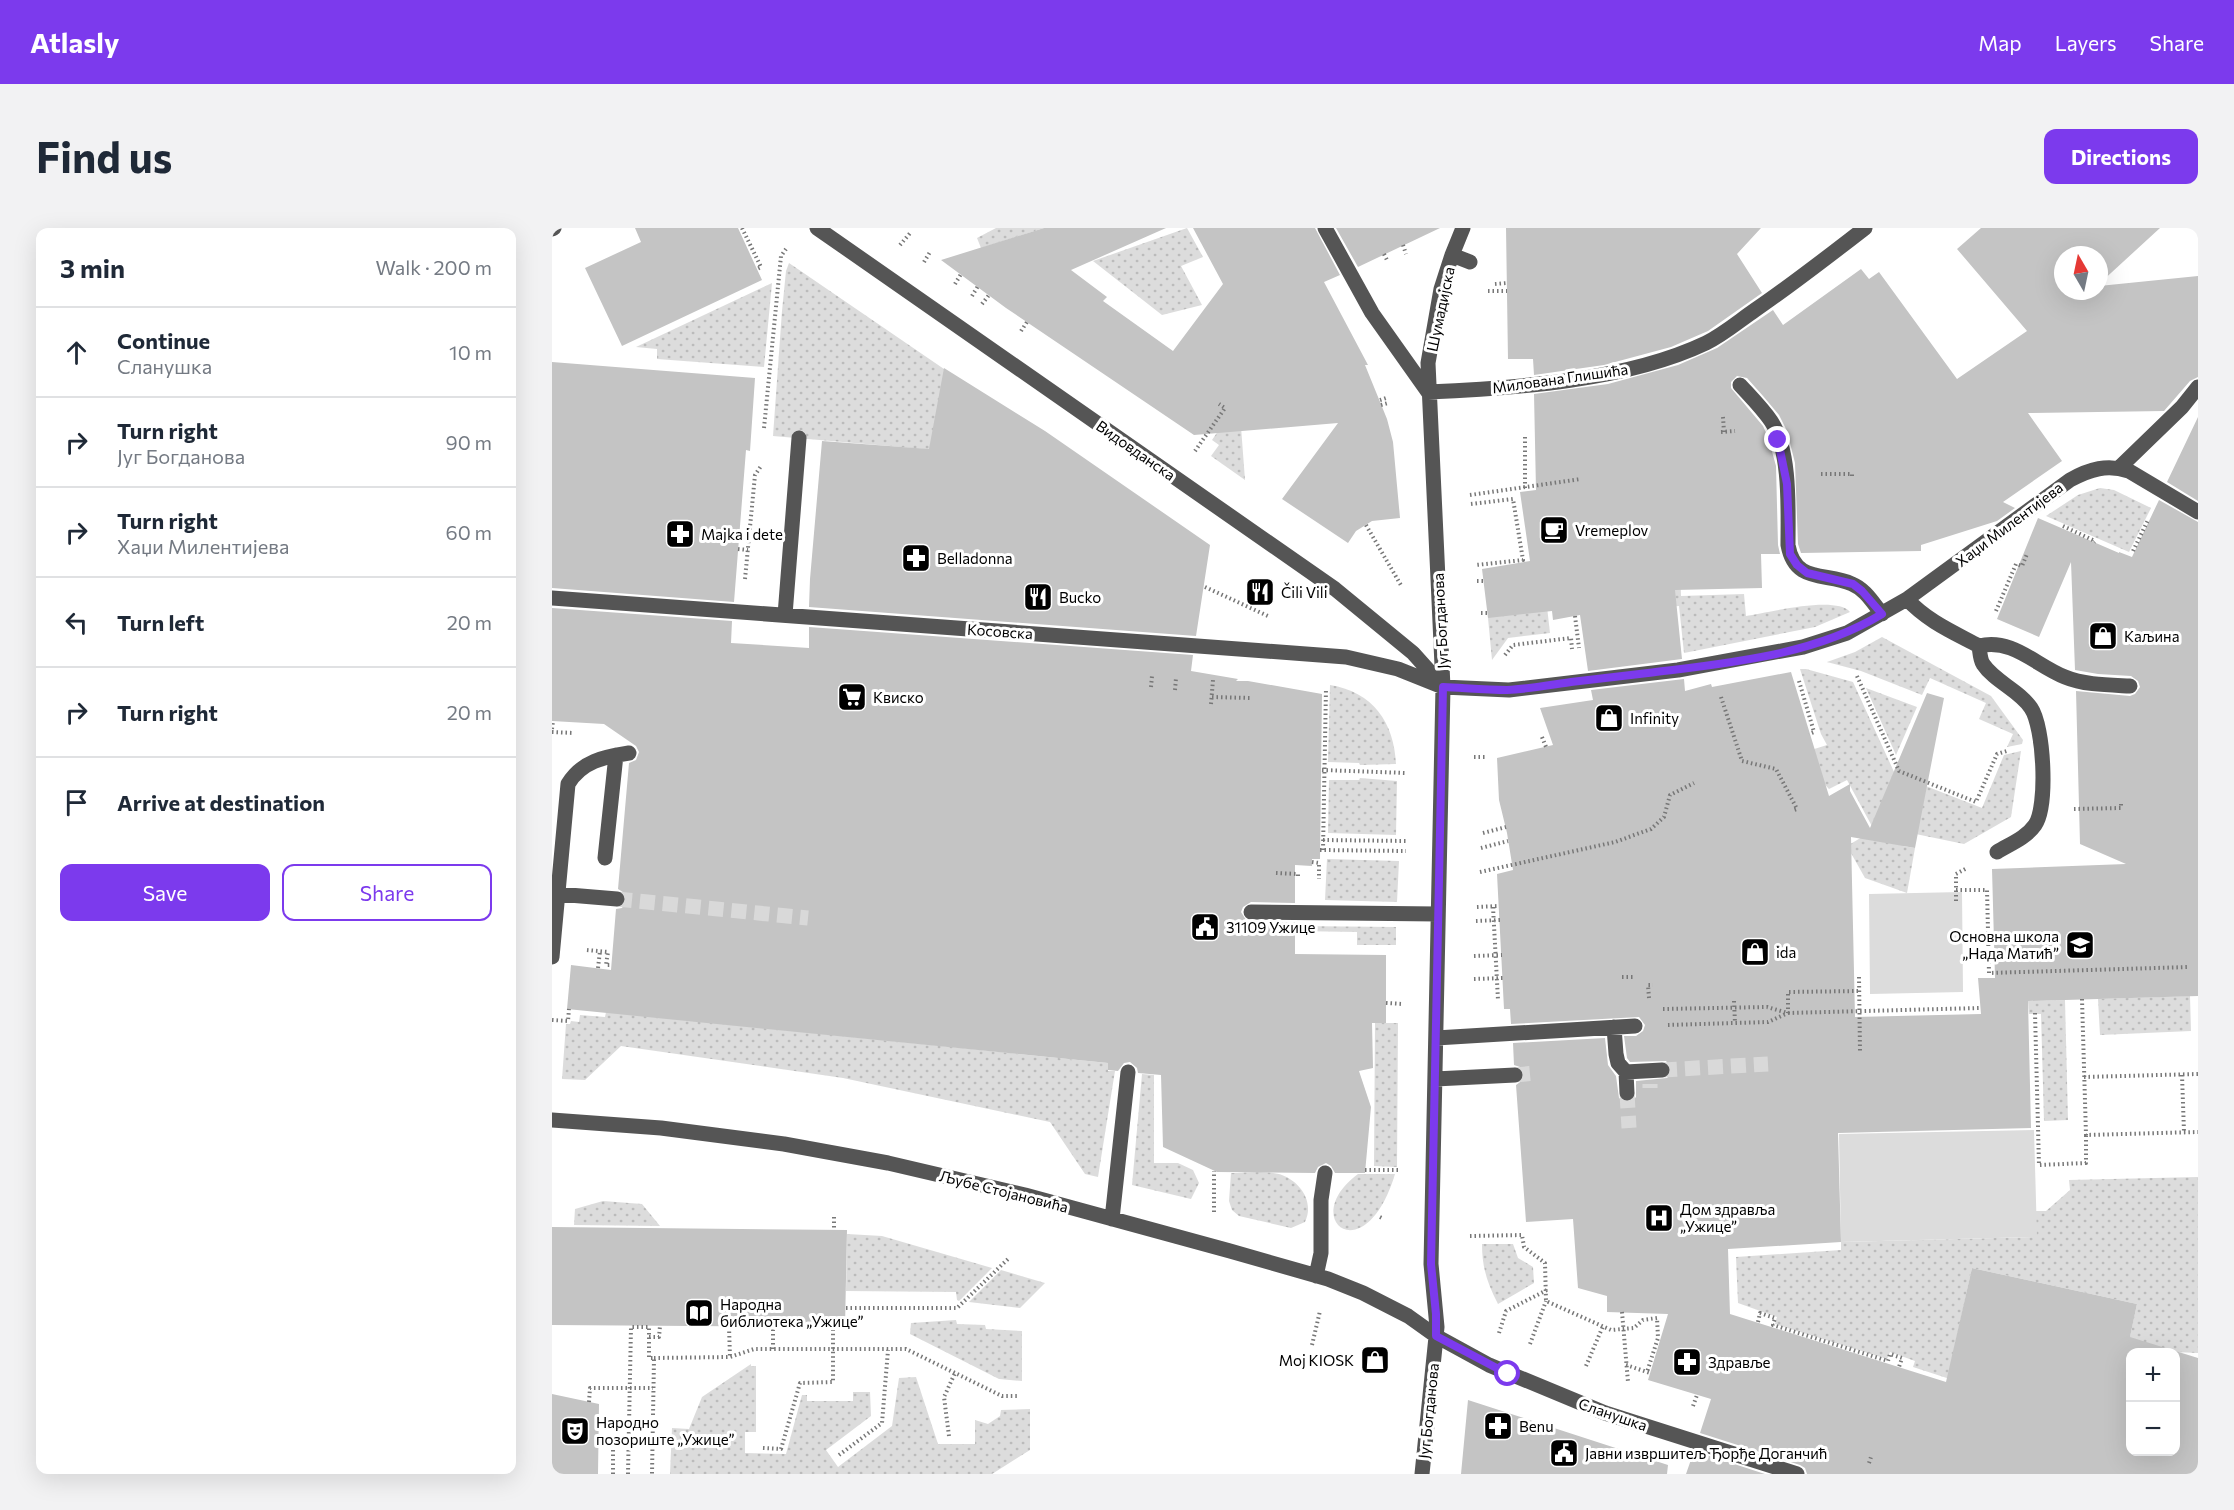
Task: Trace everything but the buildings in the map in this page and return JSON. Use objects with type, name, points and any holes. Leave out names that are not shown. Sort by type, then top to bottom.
[{"type":"street","name":"Видовданска","points":[[817,228],[1335,590],[1413,653],[1443,687]]},
{"type":"street","points":[[1325,228],[1372,313],[1428,392]]},
{"type":"street","name":"Шумадијска","points":[[1428,392],[1431,342],[1441,289],[1463,228]]},
{"type":"street","name":"Милована Глишића","points":[[1428,392],[1470,390],[1598,376],[1683,352],[1720,335],[1865,228]]},
{"type":"street","points":[[1452,255],[1470,262]]},
{"type":"street","points":[[1740,385],[1772,422],[1778,440],[1787,484],[1790,554],[1797,565],[1807,573],[1853,584],[1882,614]]},
{"type":"street","points":[[2119,468],[2182,407],[2198,387]]},
{"type":"street","name":"Југ Богданова","points":[[1422,1474],[1436,1336],[1431,1264],[1443,687],[1428,392]]},
{"type":"street","points":[[785,615],[799,438]]},
{"type":"street","name":"Хаџи Милентијева","points":[[1443,687],[1486,690],[1530,688],[1678,670],[1803,647],[1847,633],[1907,598],[2087,470],[2101,467],[2119,468],[2140,476],[2198,512]]},
{"type":"street","name":"Косовска","points":[[552,598],[1346,657],[1398,669],[1443,687]]},
{"type":"street","points":[[1907,598],[1918,611],[1937,624],[1979,646],[2004,645],[2067,678],[2130,686]]},
{"type":"street","points":[[1979,646],[1983,664],[2031,708],[2039,727],[2041,742],[2042,797],[2038,819],[2028,833],[1997,852]]},
{"type":"street","points":[[552,957],[557,894],[557,831],[566,792],[571,779],[588,764],[622,754],[605,858]]},
{"type":"street","points":[[557,894],[617,899]]},
{"type":"street","points":[[1251,912],[1438,914]]},
{"type":"street","points":[[1436,1038],[1635,1026]]},
{"type":"street","points":[[1614,1027],[1618,1063],[1626,1072],[1627,1093]]},
{"type":"street","points":[[1112,1219],[1128,1072]]},
{"type":"street","points":[[1626,1072],[1654,1075]]},
{"type":"street","points":[[1435,1078],[1515,1075]]},
{"type":"street","name":"Љубе Стојановића","points":[[552,1120],[662,1128],[784,1143],[964,1180],[1316,1276],[1385,1303],[1436,1336]]},
{"type":"street","points":[[1316,1276],[1321,1253],[1321,1200],[1325,1173]]},
{"type":"street","name":"Сланушка","points":[[1436,1336],[1508,1374],[1605,1413],[1797,1474]]},
{"type":"path","points":[[742,228],[761,267],[757,269]]},
{"type":"path","points":[[897,249],[911,232]]},
{"type":"path","points":[[1403,245],[1407,254]]},
{"type":"path","points":[[765,424],[781,256],[786,249]]},
{"type":"path","points":[[1384,255],[1388,262]]},
{"type":"path","points":[[1380,400],[1386,398]]},
{"type":"path","points":[[1381,405],[1388,403]]},
{"type":"path","points":[[1198,446],[1225,408],[1219,404]]},
{"type":"path","points":[[1721,432],[1732,431]]},
{"type":"path","points":[[1525,436],[1525,488]]},
{"type":"path","points":[[745,584],[754,475],[760,469],[761,464]]},
{"type":"path","points":[[1814,475],[1852,474],[1852,477]]},
{"type":"path","points":[[1470,495],[1581,479]]},
{"type":"path","points":[[1471,504],[1513,499],[1523,560],[1476,565]]},
{"type":"path","points":[[2133,551],[2151,514]]},
{"type":"path","points":[[1517,521],[1525,519]]},
{"type":"path","points":[[1366,525],[1402,587]]},
{"type":"path","points":[[1519,535],[1526,533]]},
{"type":"path","points":[[2090,538],[2095,540],[2094,542]]},
{"type":"path","points":[[738,549],[748,550]]},
{"type":"path","points":[[1992,618],[2016,564],[2022,566],[2029,551]]},
{"type":"path","points":[[1478,581],[1484,581]]},
{"type":"path","points":[[1205,587],[1273,618]]},
{"type":"path","points":[[1481,613],[1487,613]]},
{"type":"path","points":[[1503,657],[1514,645],[1570,638],[1573,654],[1580,653],[1575,616]]},
{"type":"path","points":[[1789,650],[1814,732],[1809,734]]},
{"type":"path","points":[[1151,687],[1152,673]]},
{"type":"path","points":[[1175,690],[1176,675]]},
{"type":"path","points":[[1857,676],[1899,771],[1976,802],[1997,754],[2013,749]]},
{"type":"path","points":[[1211,704],[1213,678]]},
{"type":"path","points":[[1212,697],[1250,698]]},
{"type":"path","points":[[1324,697],[1322,850],[1406,852]]},
{"type":"path","points":[[1720,697],[1742,761],[1776,769],[1797,808],[1794,810]]},
{"type":"path","points":[[552,729],[553,721]]},
{"type":"path","points":[[1542,737],[1546,747]]},
{"type":"path","points":[[1473,757],[1485,757]]},
{"type":"path","points":[[1322,770],[1406,773]]},
{"type":"path","points":[[1480,872],[1615,842],[1651,829],[1665,817],[1670,795],[1694,783]]},
{"type":"path","points":[[2099,808],[2121,808],[2121,802]]},
{"type":"path","points":[[1483,832],[1506,826]]},
{"type":"path","points":[[1323,840],[1406,841]]},
{"type":"path","points":[[1481,848],[1508,841]]},
{"type":"path","points":[[1956,900],[1956,874],[1961,872]]},
{"type":"path","points":[[1956,890],[1987,890],[1989,973],[2189,968]]},
{"type":"path","points":[[1477,908],[1499,906]]},
{"type":"path","points":[[1493,907],[1497,1000],[1501,1000],[1501,1010]]},
{"type":"path","points":[[1476,921],[1500,920]]},
{"type":"path","points":[[598,968],[600,951]]},
{"type":"path","points":[[1474,956],[1502,955]]},
{"type":"path","points":[[607,956],[606,965],[610,965]]},
{"type":"path","points":[[1622,977],[1633,977]]},
{"type":"path","points":[[1859,977],[1860,1051]]},
{"type":"path","points":[[1474,979],[1503,978]]},
{"type":"path","points":[[1649,1004],[1648,985],[1653,985]]},
{"type":"path","points":[[1788,1013],[1788,992],[1859,991]]},
{"type":"path","points":[[2035,1013],[2039,1165],[2086,1163],[2082,999]]},
{"type":"path","points":[[1734,1001],[1735,1023]]},
{"type":"path","points":[[1386,1003],[1398,1003]]},
{"type":"path","points":[[1659,1009],[1767,1007],[1788,1013],[1980,1008]]},
{"type":"path","points":[[552,1020],[568,1022],[569,1009]]},
{"type":"path","points":[[1635,1026],[1768,1023],[1788,1013]]},
{"type":"path","points":[[2084,1077],[2198,1074]]},
{"type":"path","points":[[2182,1075],[2184,1132]]},
{"type":"path","points":[[2086,1135],[2198,1132]]},
{"type":"path","points":[[1365,1170],[1396,1170]]},
{"type":"path","points":[[1214,1171],[1214,1203]]},
{"type":"path","points":[[834,1217],[834,1230]]},
{"type":"path","points":[[1470,1236],[1522,1235],[1527,1251],[1545,1263],[1546,1301],[1530,1344]]},
{"type":"path","points":[[846,1308],[957,1308],[1008,1259]]},
{"type":"path","points":[[1502,1325],[1506,1311],[1546,1290]]},
{"type":"path","points":[[1546,1301],[1611,1330],[1634,1328],[1642,1320],[1657,1318],[1658,1338],[1648,1373],[1626,1365]]},
{"type":"path","points":[[1312,1346],[1322,1303]]},
{"type":"path","points":[[1622,1312],[1628,1382]]},
{"type":"path","points":[[1758,1322],[1760,1313],[1775,1318],[1773,1325],[1888,1361],[1890,1354],[1902,1358],[1899,1367]]},
{"type":"path","points":[[649,1337],[658,1337],[660,1326]]},
{"type":"path","points":[[773,1326],[773,1349]]},
{"type":"path","points":[[1586,1366],[1603,1326]]},
{"type":"path","points":[[628,1474],[631,1327],[648,1327],[649,1358],[730,1357],[754,1349],[906,1349],[1002,1396],[1019,1396]]},
{"type":"path","points":[[729,1327],[730,1357]]},
{"type":"path","points":[[763,1448],[781,1449],[800,1383],[833,1382],[833,1327]]},
{"type":"path","points":[[839,1455],[882,1423],[888,1350]]},
{"type":"path","points":[[652,1474],[654,1358]]},
{"type":"path","points":[[949,1436],[944,1397],[954,1373]]},
{"type":"path","points":[[590,1402],[590,1388],[653,1388]]},
{"type":"path","points":[[1693,1406],[1696,1395]]},
{"type":"path","points":[[613,1474],[613,1443],[628,1443]]},
{"type":"path","points":[[1869,1463],[1871,1457]]},
{"type":"shaded area","points":[[996,228],[1044,228],[981,248],[977,238]]},
{"type":"shaded area","points":[[1187,228],[1203,257],[1181,266],[1202,305],[1162,315],[1093,261]]},
{"type":"shaded area","points":[[789,263],[944,369],[947,451],[773,436],[782,311],[786,271]]},
{"type":"shaded area","points":[[772,283],[764,367],[657,359],[657,349],[636,347]]},
{"type":"shaded area","points":[[1239,400],[1245,480],[1211,456],[1219,445],[1212,440]]},
{"type":"shaded area","points":[[2100,488],[2114,490],[2151,508],[2129,552],[2046,516],[2078,495]]},
{"type":"shaded area","points":[[1678,497],[1681,596],[1744,594],[1746,616],[1816,605],[1842,607],[1850,612],[1815,627],[1684,653],[1679,606],[1625,610]]},
{"type":"shaded area","points":[[1543,572],[1550,633],[1508,638],[1492,660],[1488,618]]},
{"type":"shaded area","points":[[1882,637],[1991,696],[2023,740],[2022,744],[2007,747],[2013,734],[1979,719],[1986,703],[1930,678],[1922,695],[1861,671],[1827,662],[1855,652]]},
{"type":"shaded area","points":[[1800,669],[1853,682],[1895,774],[1982,808],[2004,755],[2021,751],[2011,817],[1964,844],[1906,832],[1903,846],[1915,848],[1907,893],[1865,878],[1847,846],[1874,830],[1847,780],[1829,789],[1809,768],[1808,751],[1827,745],[1821,734]]},
{"type":"shaded area","points":[[1330,685],[1358,694],[1378,711],[1391,735],[1396,764],[1360,765],[1359,763],[1328,762]]},
{"type":"shaded area","points":[[1866,688],[1917,707],[1896,755]]},
{"type":"shaded area","points":[[1360,778],[1397,781],[1396,835],[1328,833],[1329,780],[1359,780]]},
{"type":"shaded area","points":[[1327,859],[1399,861],[1397,902],[1325,900]]},
{"type":"shaded area","points":[[1962,892],[1963,992],[1870,994],[1869,894]]},
{"type":"shaded area","points":[[1295,926],[1396,927],[1396,945],[1357,945],[1357,932],[1295,931]]},
{"type":"shaded area","points":[[2190,996],[2191,1031],[2100,1035],[2098,999]]},
{"type":"shaded area","points":[[2065,1000],[2068,1120],[2044,1121],[2041,1014],[2029,1014],[2028,1001]]},
{"type":"shaded area","points":[[606,1012],[1108,1063],[1108,1071],[1115,1071],[1098,1177],[1085,1174],[1050,1122],[843,1078],[621,1046],[585,1080],[562,1079],[566,1024],[570,1024],[571,1021],[579,1022],[580,1015],[605,1017]]},
{"type":"shaded area","points":[[1375,1023],[1398,1023],[1397,1167],[1374,1166]]},
{"type":"shaded area","points":[[1142,1074],[1154,1075],[1154,1163],[1178,1163],[1193,1170],[1199,1183],[1191,1199],[1132,1185]]},
{"type":"shaded area","points":[[2034,1130],[2037,1237],[1841,1242],[1839,1134]]},
{"type":"shaded area","points":[[1231,1173],[1273,1173],[1293,1181],[1299,1186],[1306,1199],[1308,1214],[1305,1222],[1291,1228],[1239,1216],[1232,1210],[1229,1201]]},
{"type":"shaded area","points":[[1358,1174],[1395,1174],[1382,1205],[1368,1223],[1354,1230],[1342,1228],[1335,1220],[1334,1207],[1341,1191]]},
{"type":"shaded area","points":[[2198,1177],[2198,1353],[2180,1352],[2180,1348],[2158,1348],[2129,1341],[2137,1304],[1972,1268],[1955,1345],[2126,1397],[2126,1410],[1956,1381],[1913,1367],[1915,1361],[1890,1352],[1887,1359],[1775,1324],[1777,1317],[1738,1303],[1736,1257],[1841,1250],[1841,1242],[2036,1237],[2036,1211],[2046,1211],[2070,1190],[2069,1180]]},
{"type":"shaded area","points":[[603,1201],[642,1204],[660,1226],[574,1225],[575,1209]]},
{"type":"shaded area","points":[[847,1234],[882,1236],[992,1268],[959,1301],[956,1292],[846,1291]]},
{"type":"shaded area","points":[[1482,1244],[1513,1244],[1518,1258],[1533,1267],[1534,1283],[1498,1304],[1486,1275]]},
{"type":"shaded area","points":[[1001,1270],[1045,1283],[1020,1308],[969,1302]]},
{"type":"shaded area","points":[[956,1320],[957,1324],[985,1325],[986,1329],[1022,1331],[1022,1381],[999,1379],[910,1334],[911,1323]]},
{"type":"shaded area","points":[[751,1364],[751,1366],[756,1366],[756,1432],[745,1432],[745,1453],[786,1454],[802,1395],[807,1395],[807,1401],[853,1401],[853,1392],[870,1392],[871,1416],[826,1450],[838,1467],[892,1426],[899,1378],[916,1377],[938,1444],[975,1444],[975,1420],[988,1424],[1000,1416],[1001,1410],[1030,1409],[1030,1450],[992,1474],[670,1474],[672,1428],[689,1429],[702,1397]]},
{"type":"tunnel","points":[[617,899],[808,918]]},
{"type":"tunnel","points":[[1662,1070],[1768,1064]]},
{"type":"tunnel","points":[[1515,1075],[1536,1073]]},
{"type":"tunnel","points":[[1627,1093],[1629,1128]]},
{"type":"place","name":"Vremeplov","points":[[1554,530]]},
{"type":"place","name":"Majka i dete","points":[[680,534]]},
{"type":"place","name":"Belladonna","points":[[916,558]]},
{"type":"place","name":"Čili Vili","points":[[1260,592]]},
{"type":"place","name":"Bucko","points":[[1038,597]]},
{"type":"place","name":"Каљина","points":[[2103,636]]},
{"type":"place","name":"Квиско","points":[[852,697]]},
{"type":"place","name":"Infinity","points":[[1609,718]]},
{"type":"place","name":"31109 Ужице","points":[[1205,927]]},
{"type":"place","name":"Основна школа „Нада Матић”","points":[[2080,945]]},
{"type":"place","name":"ida","points":[[1755,952]]},
{"type":"place","name":"Дом здравља „Ужице”","points":[[1659,1218]]},
{"type":"place","name":"Народна библиотека „Ужице”","points":[[699,1313]]},
{"type":"place","name":"Moj KIOSK","points":[[1375,1360]]},
{"type":"place","name":"Здравље","points":[[1687,1362]]},
{"type":"place","name":"Benu","points":[[1498,1426]]},
{"type":"place","name":"Народно позориште „Ужице”","points":[[575,1431]]},
{"type":"place","name":"Јавни извршитељ Ђорђе Доганчић","points":[[1564,1453]]},
{"type":"route","points":[[1508,1374],[1436,1336],[1431,1264],[1443,687],[1486,690],[1516,689],[1678,670],[1740,660],[1824,641],[1847,633],[1882,614],[1853,584],[1807,573],[1797,565],[1790,554],[1787,484],[1778,440]]}]
